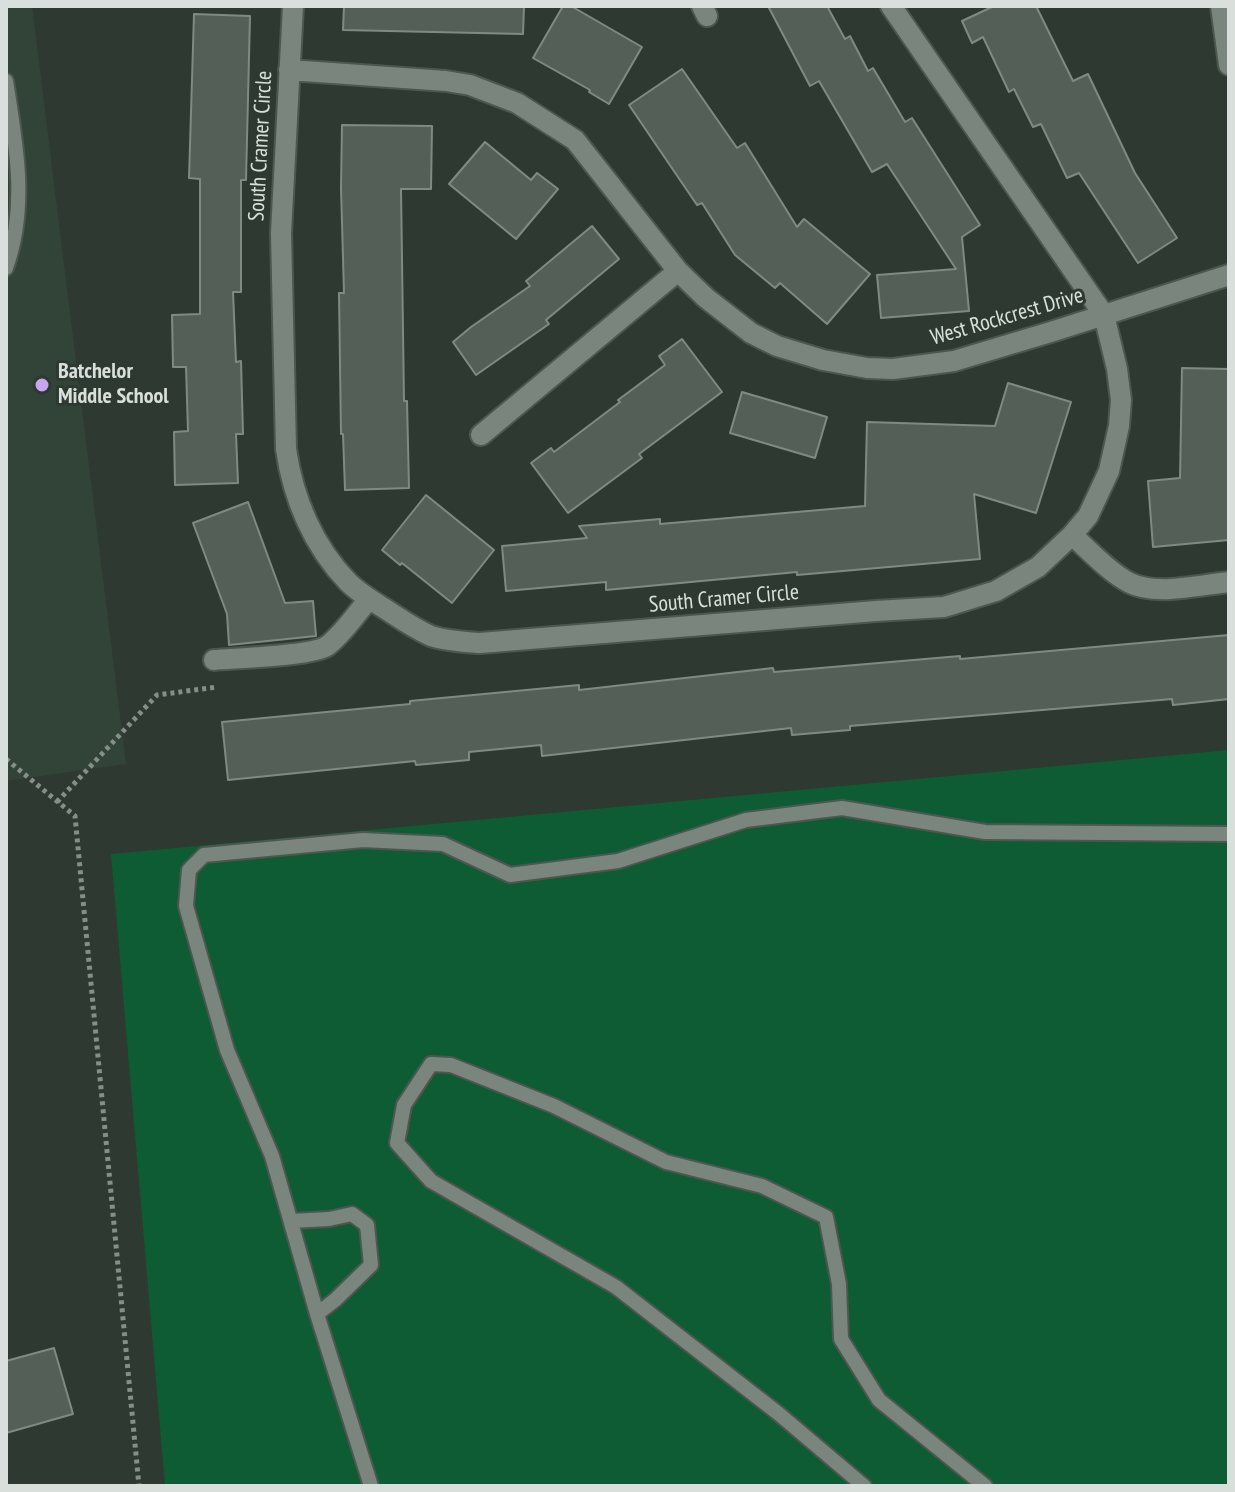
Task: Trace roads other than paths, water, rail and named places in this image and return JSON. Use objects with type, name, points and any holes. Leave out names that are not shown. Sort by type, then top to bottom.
[{"type":"street","name":"South Cramer Circle","points":[[293,6],[281,233],[289,472],[305,519],[348,582],[369,599],[432,636],[480,643],[944,607],[996,591],[1038,567],[1088,516],[1109,471],[1119,426],[1121,400],[1117,369],[1104,315],[891,6]]},
{"type":"street","points":[[1221,6],[1229,65]]},
{"type":"street","name":"West Rockcrest Drive","points":[[289,70],[446,81],[470,85],[517,103],[575,140],[678,271],[706,298],[751,333],[777,346],[800,355],[845,365],[893,369],[954,361],[1229,275]]},
{"type":"street","points":[[481,435],[678,271]]},
{"type":"street","points":[[1072,535],[1122,578],[1146,588],[1229,582]]},
{"type":"street","points":[[214,660],[324,648],[369,599]]},
{"type":"lane","points":[[6,81],[19,187],[17,224],[6,268]]},
{"type":"lane","points":[[371,1486],[272,1156],[227,1050],[186,906],[189,870],[204,855],[363,840],[443,844],[510,875],[618,861],[746,820],[842,808],[985,832],[1229,834]]},
{"type":"lane","points":[[864,1486],[779,1414],[616,1287],[431,1181],[397,1143],[404,1105],[431,1064],[451,1065],[554,1106],[666,1162],[762,1186],[826,1217],[839,1284],[841,1339],[879,1400],[985,1486]]},
{"type":"lane","points":[[291,1221],[352,1214],[367,1225],[371,1265],[317,1314]]},
{"type":"place","name":"Batchelor Middle School","points":[[42,385]]}]
